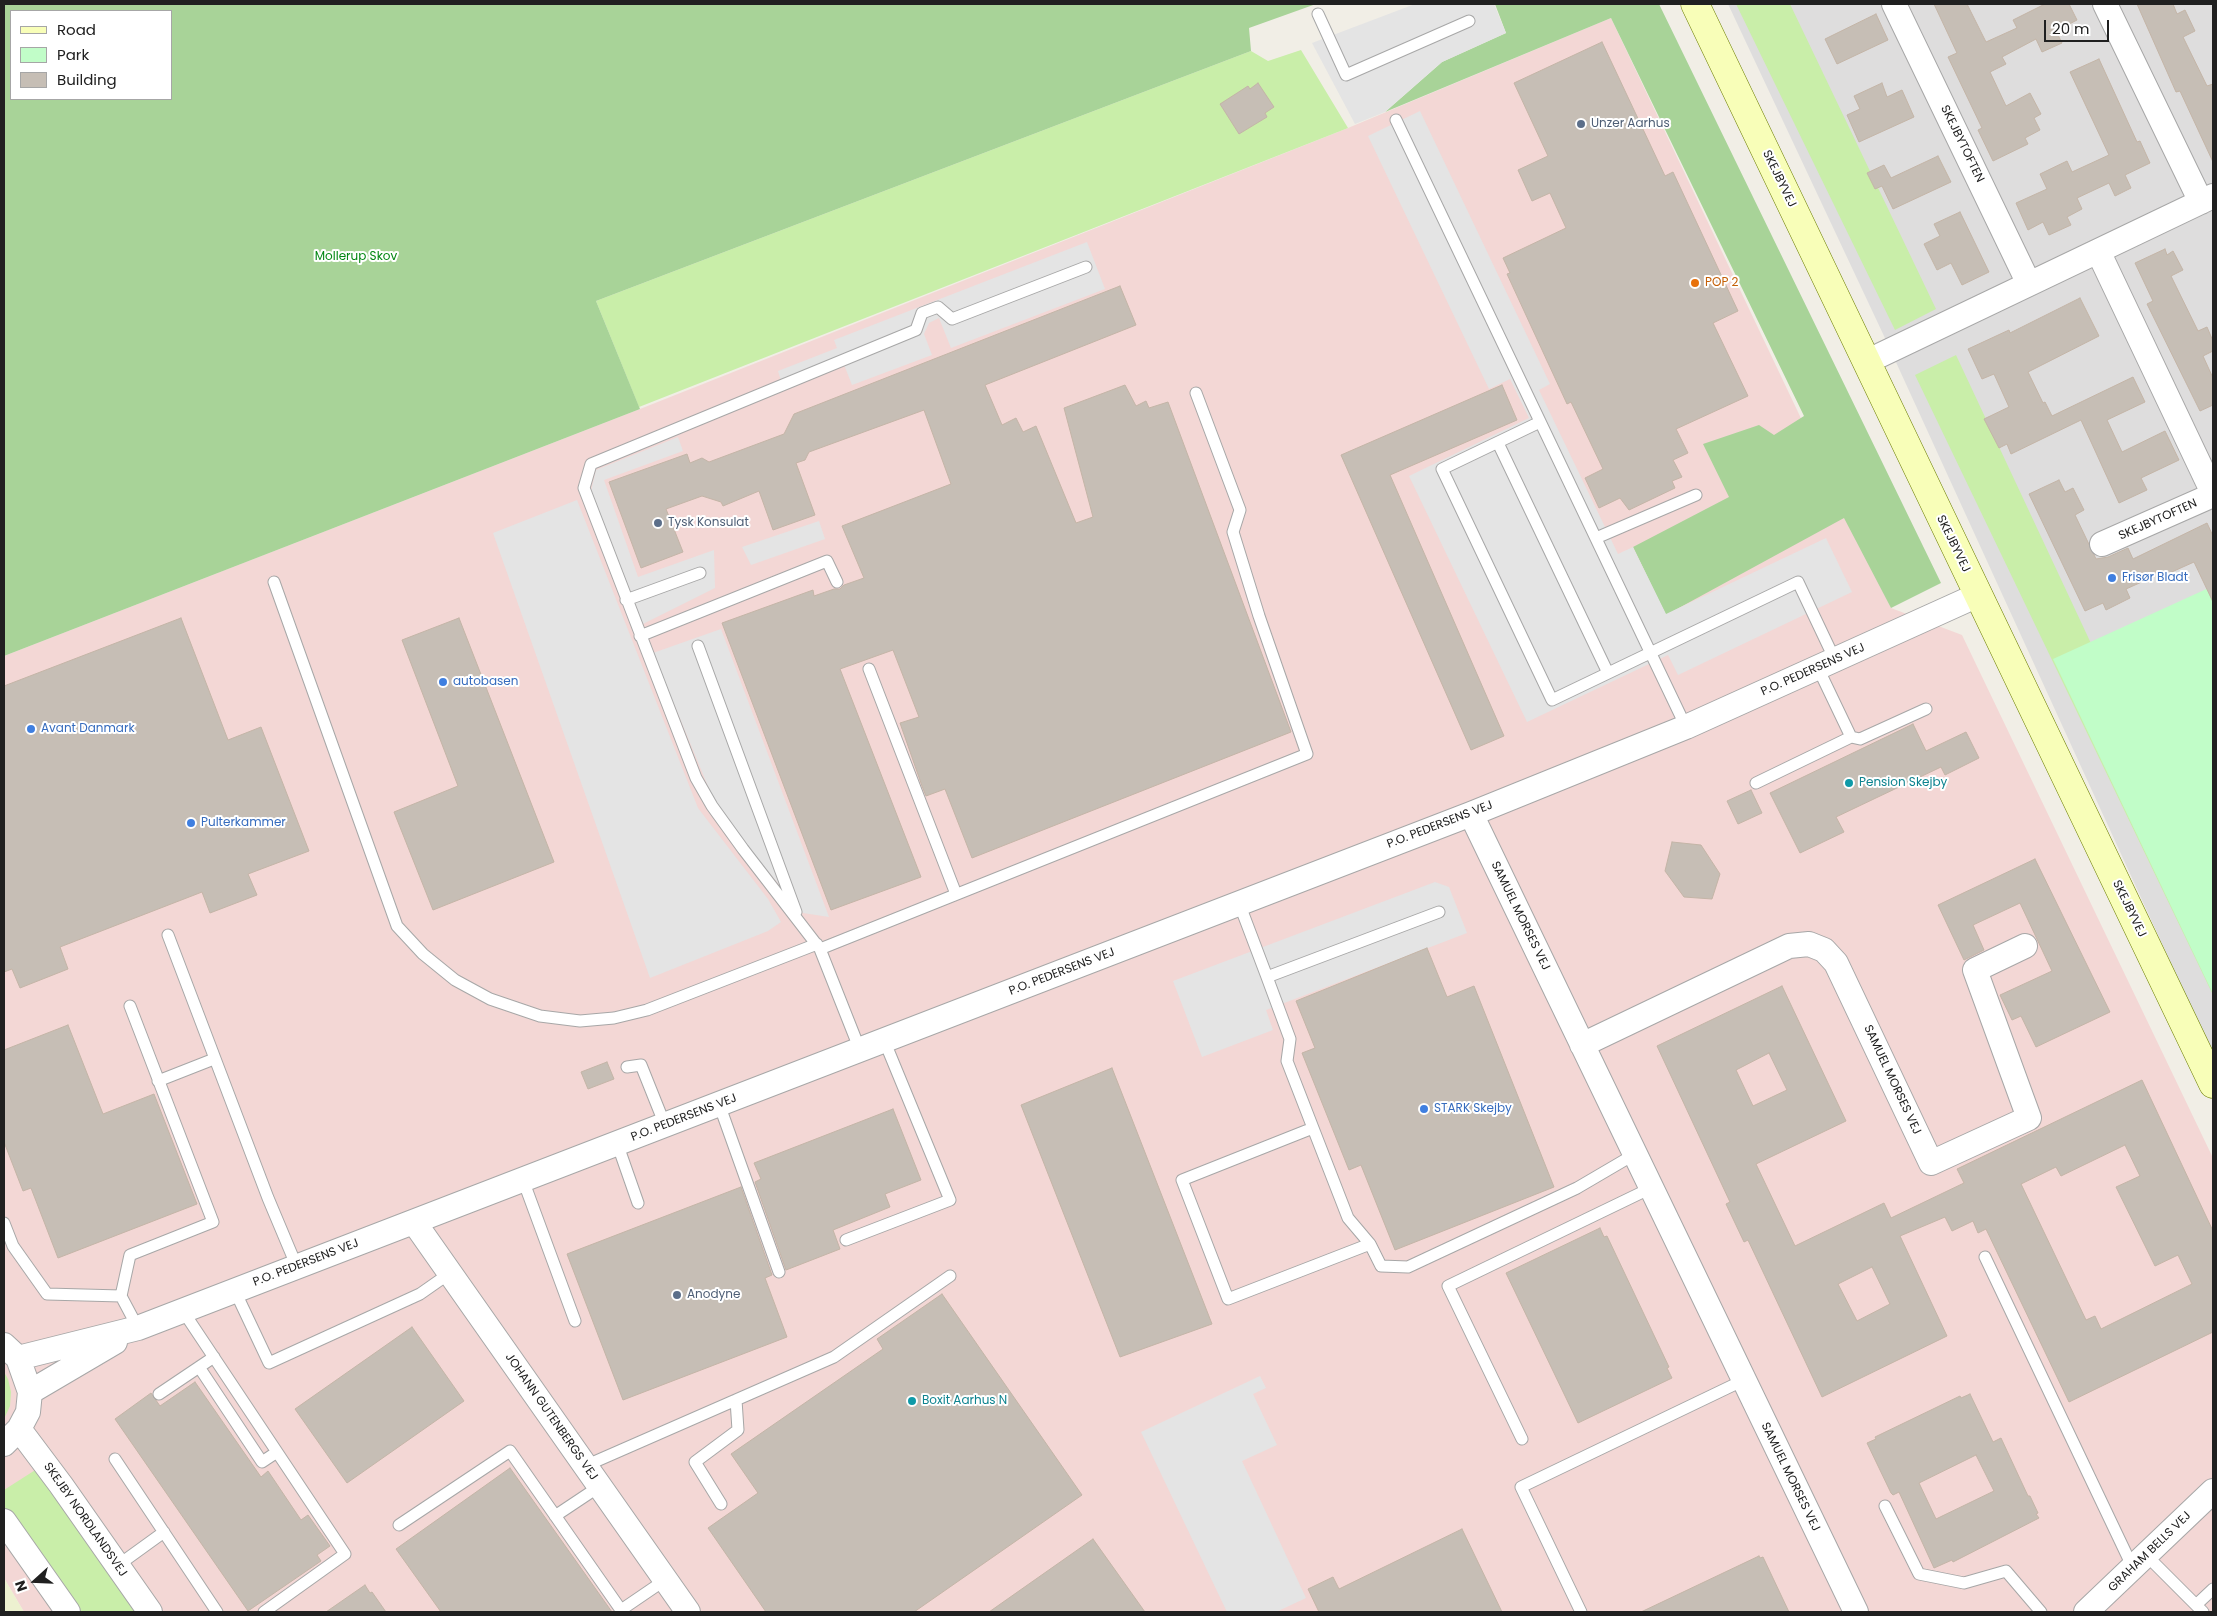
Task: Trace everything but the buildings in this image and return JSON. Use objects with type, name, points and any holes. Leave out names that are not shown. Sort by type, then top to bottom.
[{"type":"street","name":"SKEJBYVEJ","points":[[1695,4],[2213,1084]]},
{"type":"street","name":"SKEJBYTOFTEN","points":[[1894,4],[2030,284]]},
{"type":"street","points":[[1866,362],[2207,199],[2106,4]]},
{"type":"street","name":"SKEJBYTOFTEN","points":[[2098,251],[2213,494],[2102,544]]},
{"type":"street","name":"P.O. PEDERSENS VEJ","points":[[30,1392],[138,1328],[1470,814],[1686,727],[1978,595]]},
{"type":"street","name":"SAMUEL MORSES VEJ","points":[[1470,814],[1856,1612]]},
{"type":"street","name":"SAMUEL MORSES VEJ","points":[[1582,1045],[1789,946],[1809,944],[1824,950],[1836,963],[1931,1163],[2029,1118],[1974,970],[2025,946]]},
{"type":"street","name":"JOHANN GUTENBERGS VEJ","points":[[414,1222],[688,1612]]},
{"type":"street","name":"P.O. PEDERSENS VEJ","points":[[11,1351],[138,1328]]},
{"type":"street","points":[[11,1351],[30,1392],[28,1412],[12,1437]]},
{"type":"street","name":"SKEJBY NORDLANDSVEJ","points":[[12,1437],[117,1566],[150,1612]]},
{"type":"street","name":"GRAHAM BELLS VEJ","points":[[2086,1612],[2213,1491]]},
{"type":"street","points":[[4,1521],[68,1612]]},
{"type":"lane","points":[[1318,14],[1346,75],[1469,21]]},
{"type":"lane","points":[[1396,120],[1686,727]]},
{"type":"lane","points":[[860,1050],[819,946],[712,806],[696,778],[584,488],[591,464],[916,330],[922,313],[938,306],[952,319],[1086,267]]},
{"type":"lane","points":[[274,582],[398,926],[423,954],[455,980],[490,999],[540,1016],[580,1020],[614,1018],[646,1010],[956,894],[1308,754],[1259,616],[1232,532],[1240,510],[1196,393]]},
{"type":"lane","points":[[1540,422],[1442,469],[1552,700],[1798,582],[1851,737]]},
{"type":"lane","points":[[1498,442],[1608,673]]},
{"type":"lane","points":[[1596,538],[1696,495]]},
{"type":"lane","points":[[640,636],[827,561],[837,582]]},
{"type":"lane","points":[[626,600],[700,573]]},
{"type":"lane","points":[[698,646],[800,923]]},
{"type":"lane","points":[[869,669],[956,894]]},
{"type":"lane","points":[[1756,783],[1851,737],[1860,739],[1926,709]]},
{"type":"lane","points":[[1239,904],[1290,1039],[1287,1061],[1348,1218],[1370,1244],[1381,1266],[1408,1268],[1577,1188],[1635,1154]]},
{"type":"lane","points":[[1267,977],[1439,912]]},
{"type":"lane","points":[[168,935],[214,1058],[297,1267]]},
{"type":"lane","points":[[130,1006],[213,1222],[130,1255],[121,1296],[138,1328]]},
{"type":"lane","points":[[846,1240],[950,1200],[884,1040]]},
{"type":"lane","points":[[158,1081],[214,1058]]},
{"type":"lane","points":[[627,1067],[641,1065],[665,1125]]},
{"type":"lane","points":[[719,1104],[779,1272]]},
{"type":"lane","points":[[1313,1128],[1182,1180],[1228,1299],[1370,1244]]},
{"type":"lane","points":[[618,1143],[638,1203]]},
{"type":"lane","points":[[523,1180],[575,1321]]},
{"type":"lane","points":[[1522,1439],[1448,1286],[1651,1188]]},
{"type":"lane","points":[[4,1223],[13,1246],[47,1294],[121,1296]]},
{"type":"lane","points":[[1985,1257],[2140,1561],[2200,1609],[2213,1589]]},
{"type":"lane","points":[[235,1291],[269,1363],[420,1294],[450,1273]]},
{"type":"lane","points":[[585,1466],[834,1357],[950,1276]]},
{"type":"lane","points":[[183,1311],[345,1554],[264,1612]]},
{"type":"lane","points":[[159,1394],[214,1357]]},
{"type":"lane","points":[[200,1367],[262,1462],[277,1452]]},
{"type":"lane","points":[[1581,1612],[1521,1487],[1744,1380]]},
{"type":"lane","points":[[722,1504],[695,1462],[738,1430],[736,1400]]},
{"type":"lane","points":[[399,1525],[510,1451],[620,1610],[666,1580]]},
{"type":"lane","points":[[114,1459],[217,1612]]},
{"type":"lane","points":[[555,1516],[600,1486]]},
{"type":"lane","points":[[1885,1506],[1919,1574],[1964,1582],[2006,1571],[2041,1612]]},
{"type":"lane","points":[[117,1566],[164,1532]]},
{"type":"shaded area","points":[[1415,4],[1494,4],[1506,33],[1442,62],[1385,112],[1355,124],[1312,43]]},
{"type":"shaded area","points":[[1728,4],[2213,4],[2213,1055],[1884,336]]},
{"type":"shaded area","points":[[1611,18],[1891,608],[1962,635],[2213,1158],[2213,1612],[24,1612],[4,1578],[4,656],[640,409],[1348,128]]},
{"type":"shaded area","points":[[1420,111],[1550,384],[1539,390],[1618,554],[1633,547],[1666,614],[1826,538],[1852,592],[1678,675],[1668,655],[1527,722],[1409,476],[1529,418],[1510,379],[1489,389],[1368,136]]},
{"type":"shaded area","points":[[1087,242],[1105,289],[951,348],[939,318],[929,323],[924,334],[932,355],[852,385],[841,357],[781,381],[778,371],[837,348],[834,340]]},
{"type":"shaded area","points":[[678,437],[683,451],[604,480],[638,577],[714,550],[715,588],[643,624],[591,491],[596,470]]},
{"type":"shaded area","points":[[577,500],[698,808],[768,899],[781,922],[768,931],[650,978],[493,533]]},
{"type":"shaded area","points":[[819,521],[825,539],[751,565],[742,547]]},
{"type":"shaded area","points":[[721,629],[829,917],[803,913],[761,863],[714,801],[653,653]]},
{"type":"shaded area","points":[[1435,882],[1449,887],[1467,933],[1266,1010],[1273,1030],[1202,1057],[1173,981]]},
{"type":"shaded area","points":[[1260,1376],[1266,1388],[1253,1394],[1277,1445],[1242,1461],[1306,1598],[1276,1612],[1227,1612],[1141,1432]]},
{"type":"green space","name":"Mollerup Skov","points":[[4,4],[1316,4],[1249,28],[1251,51],[596,301],[640,409],[4,656]]},
{"type":"green space","points":[[1495,4],[1659,4],[1941,583],[1891,608],[1844,518],[1666,615],[1633,547],[1729,497],[1703,444],[1759,425],[1774,435],[1804,416],[1611,18],[1385,112],[1442,62],[1506,33]]},
{"type":"green space","points":[[1736,4],[1790,4],[1936,309],[1895,330]]},
{"type":"green space","points":[[1301,50],[1348,128],[639,407],[596,301],[1251,51],[1268,61]]},
{"type":"green space","points":[[1956,355],[2213,904],[2213,995],[1915,375]]},
{"type":"green space","points":[[2213,586],[2213,994],[2053,659]]},
{"type":"green space","points":[[4,1372],[11,1392],[10,1406],[4,1419]]},
{"type":"green space","points":[[40,1467],[141,1612],[78,1612],[4,1506],[4,1490]]},
{"type":"green space","points":[[4,1578],[24,1612],[4,1612]]},
{"type":"place","name":"Unzer Aarhus","points":[[1581,124]]},
{"type":"place","name":"POP 2","points":[[1695,283]]},
{"type":"place","name":"Tysk Konsulat","points":[[658,523]]},
{"type":"place","name":"Frisør Bladt","points":[[2112,578]]},
{"type":"place","name":"autobasen","points":[[443,682]]},
{"type":"place","name":"Avant Danmark","points":[[31,729]]},
{"type":"place","name":"Pension Skejby","points":[[1849,783]]},
{"type":"place","name":"Pulterkammer","points":[[191,823]]},
{"type":"place","name":"STARK Skejby","points":[[1424,1109]]},
{"type":"place","name":"Anodyne","points":[[677,1295]]},
{"type":"place","name":"Boxit Aarhus N","points":[[912,1401]]}]
